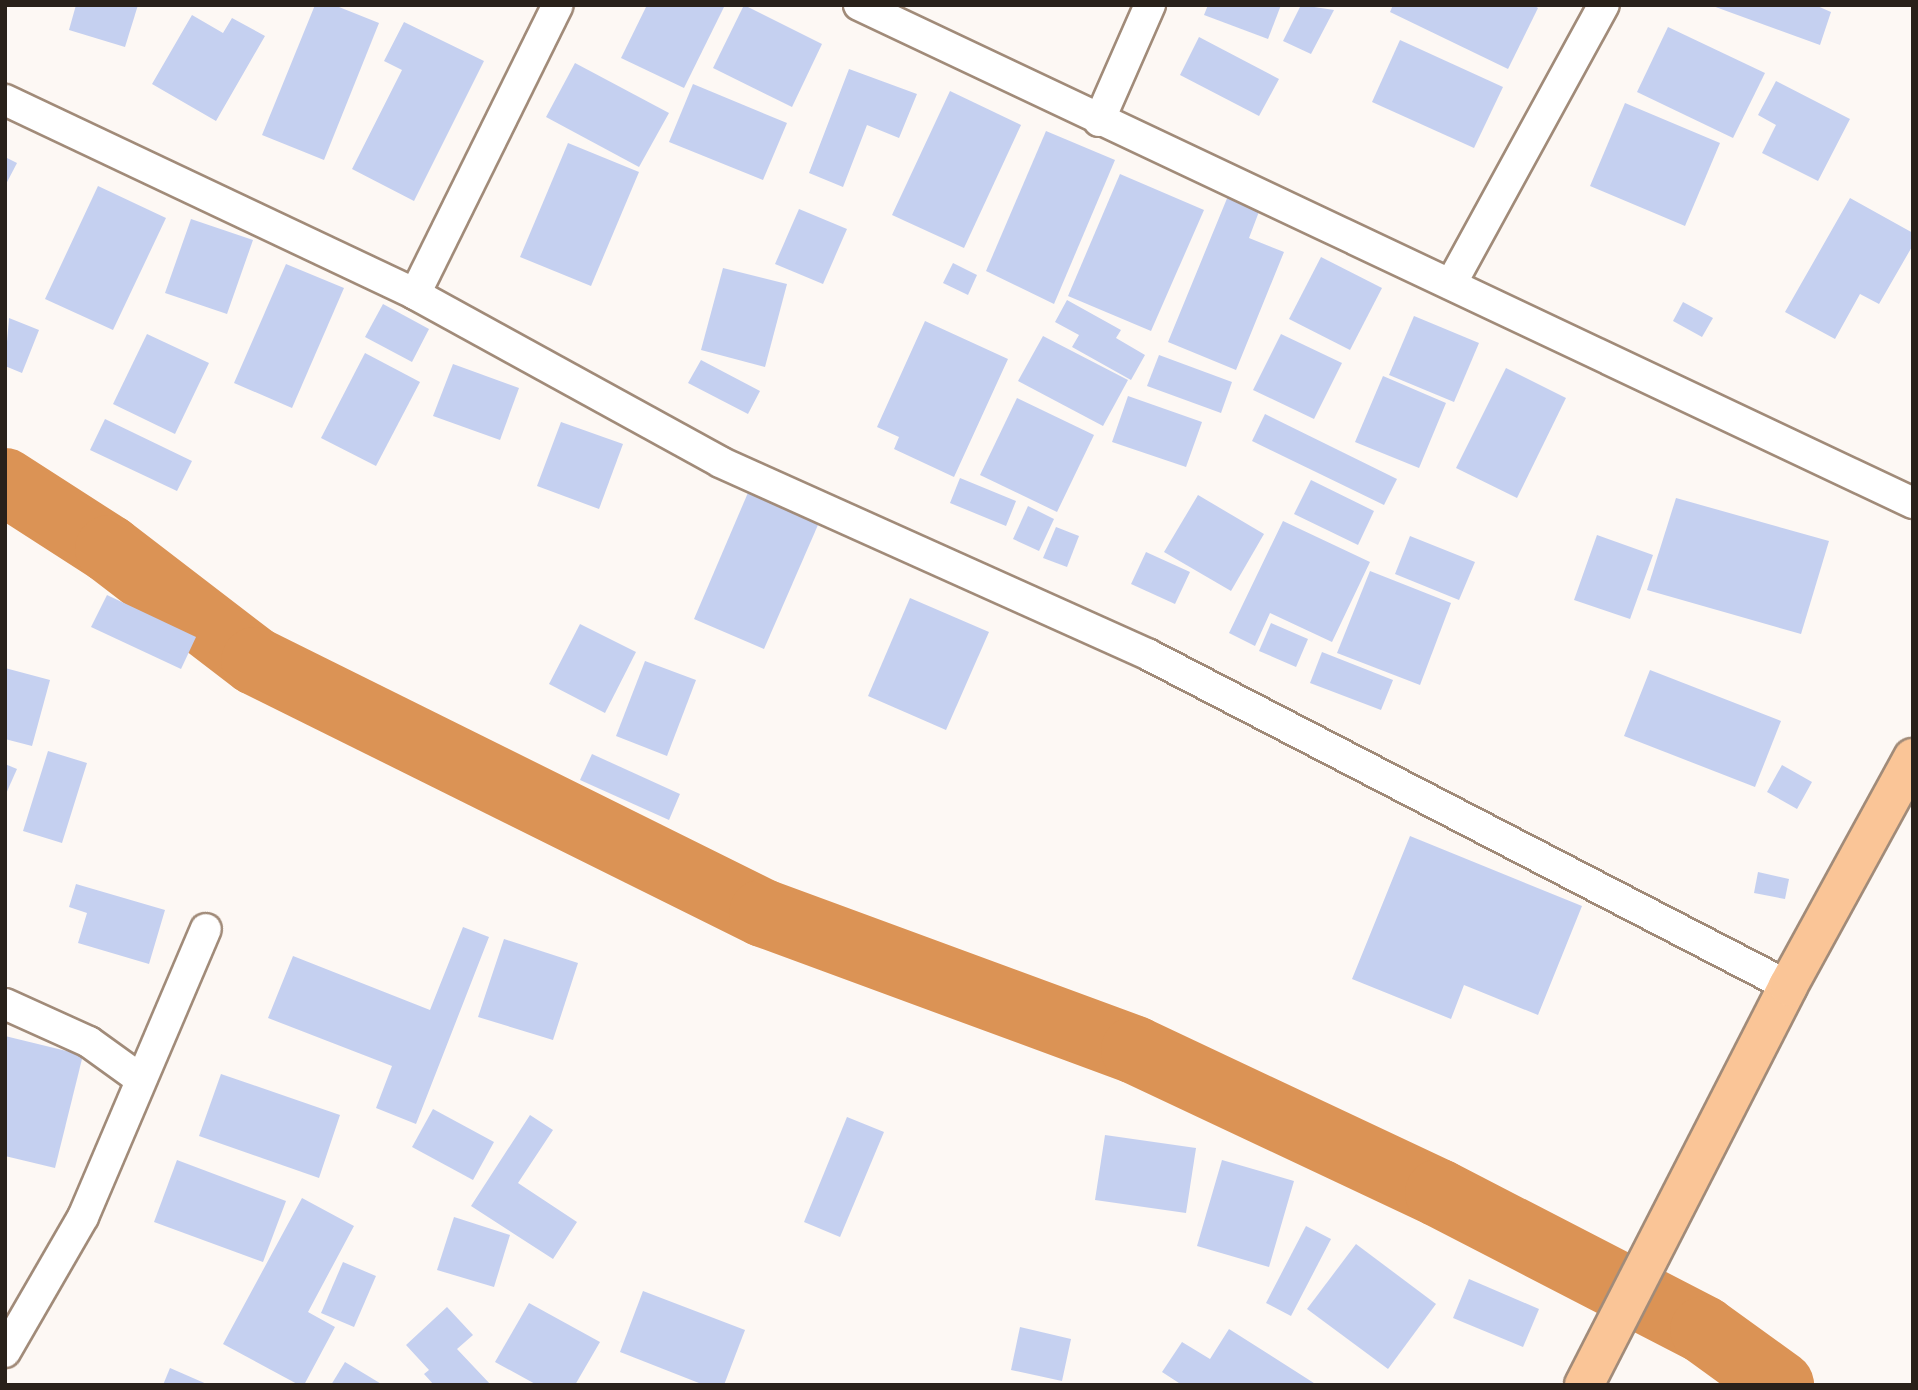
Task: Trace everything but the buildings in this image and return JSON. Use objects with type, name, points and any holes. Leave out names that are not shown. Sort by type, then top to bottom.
[{"type":"main road","points":[[1584,1385],[1788,986],[1913,758]]},
{"type":"street","points":[[415,294],[558,5]]},
{"type":"street","points":[[859,5],[1099,121],[1913,503]]},
{"type":"street","points":[[1099,121],[1150,5]]},
{"type":"street","points":[[1451,285],[1604,5]]},
{"type":"street","points":[[5,100],[415,294],[720,462],[1149,655],[1788,986]]},
{"type":"street","points":[[5,1352],[83,1217],[139,1078],[206,929]]},
{"type":"street","points":[[5,1004],[89,1042],[139,1078]]},
{"type":"waterway","points":[[5,482],[109,549],[255,661],[763,913],[1135,1050],[1439,1193],[1704,1330],[1780,1385]]}]
